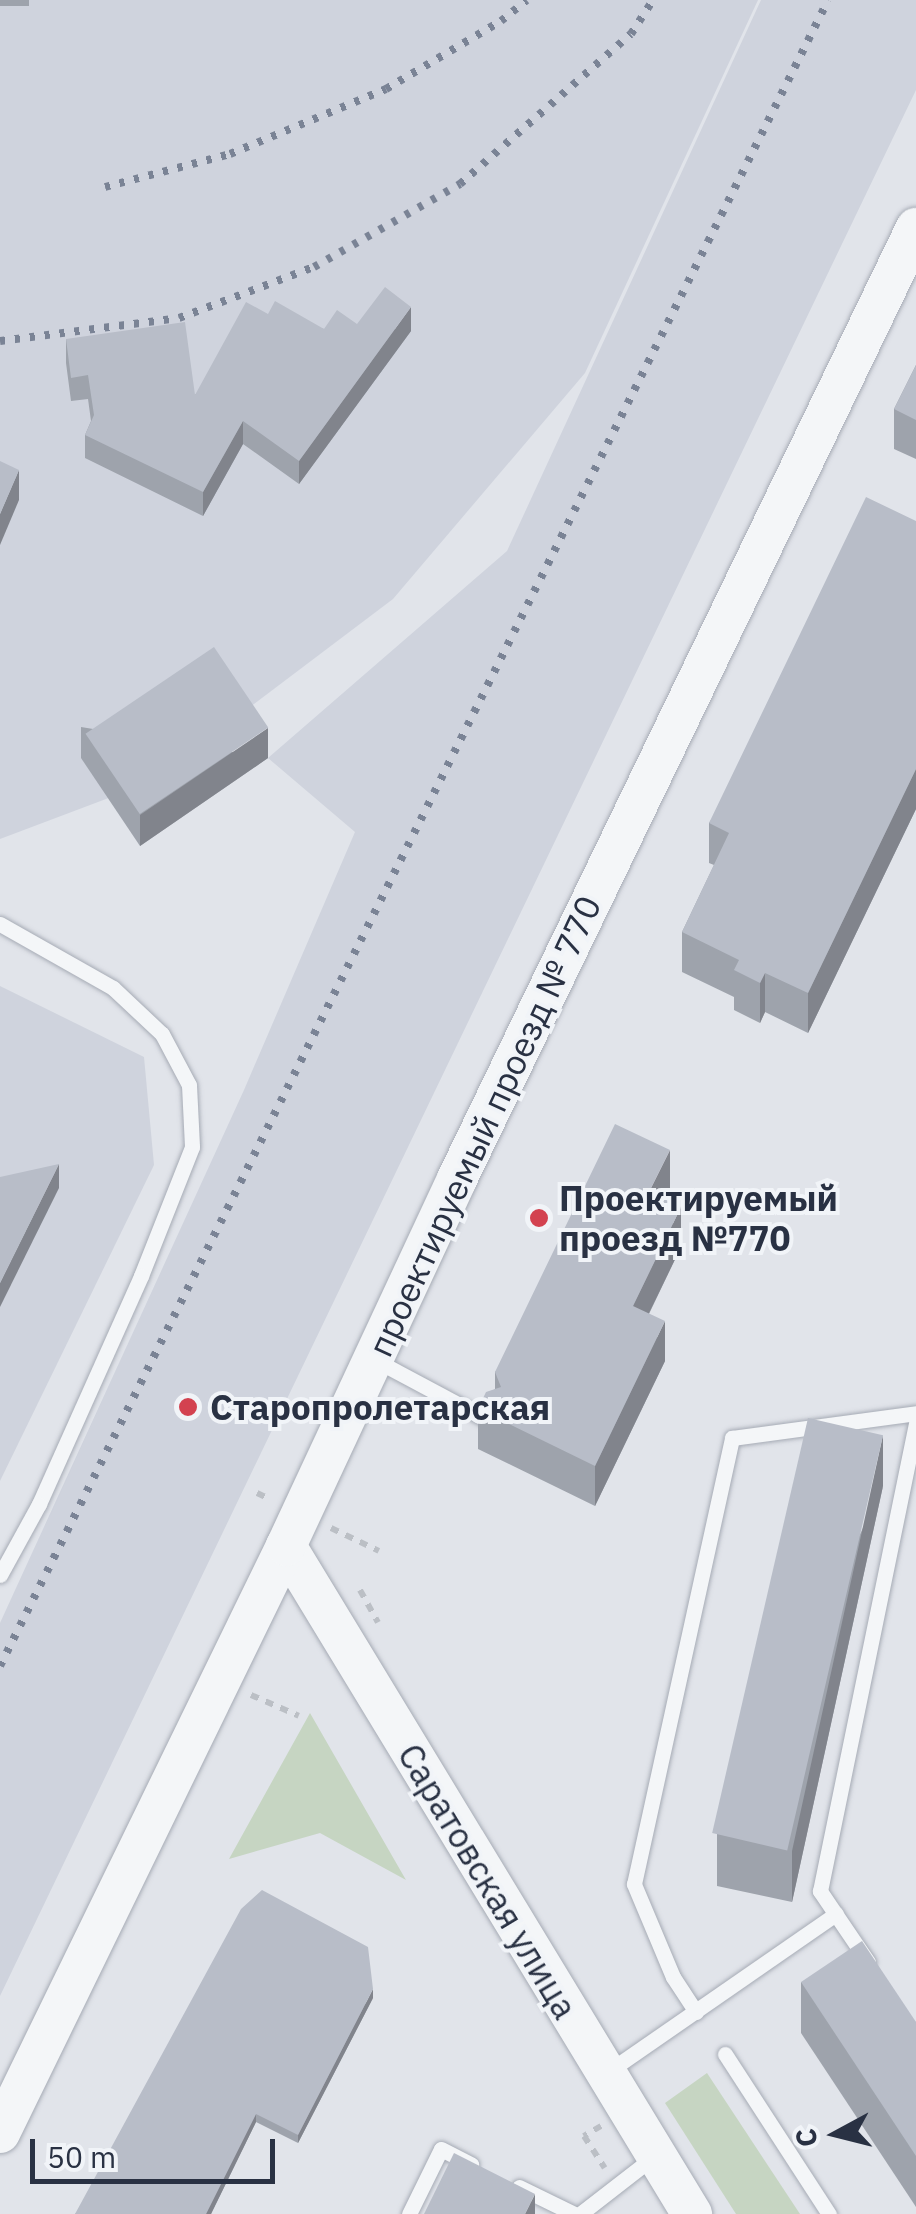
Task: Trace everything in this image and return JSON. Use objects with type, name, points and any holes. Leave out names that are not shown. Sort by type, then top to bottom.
[{"type":"street","name":"проектируемый проезд № 770","points":[[0,2133],[286,1546],[916,228]]},
{"type":"street","name":"Саратовская улица","points":[[286,1546],[692,2214]]},
{"type":"lane","points":[[0,924],[113,988],[162,1034],[189,1085],[192,1148],[141,1276],[40,1504],[0,1576]]},
{"type":"lane","points":[[373,1359],[491,1422]]},
{"type":"lane","points":[[696,2012],[674,1977],[634,1884],[732,1438],[916,1413]]},
{"type":"lane","points":[[876,1976],[820,1891],[916,1423]]},
{"type":"lane","points":[[606,2073],[836,1914]]},
{"type":"lane","points":[[725,2054],[830,2214]]},
{"type":"lane","points":[[409,2214],[441,2150],[491,2174]]},
{"type":"lane","points":[[508,2182],[577,2214],[656,2155]]},
{"type":"shaded area","points":[[0,0],[758,0],[585,373],[393,599],[151,782],[0,839]]},
{"type":"shaded area","points":[[761,0],[916,0],[916,90],[0,1996],[0,1623],[244,1090],[355,832],[268,758],[507,551]]},
{"type":"shaded area","points":[[0,986],[144,1057],[154,1165],[0,1481]]},
{"type":"green space","points":[[310,1713],[406,1880],[320,1833],[229,1859]]},
{"type":"green space","points":[[707,2073],[800,2214],[736,2214],[665,2103]]},
{"type":"building","points":[[385,287],[411,307],[299,461],[243,421],[203,492],[85,435],[94,415],[88,375],[71,378],[66,339],[185,322],[195,395],[246,302],[268,314],[275,301],[324,329],[337,310],[357,324]]},
{"type":"building","points":[[916,365],[916,420],[894,409]]},
{"type":"building","points":[[0,461],[19,470],[0,514]]},
{"type":"building","points":[[866,497],[916,521],[916,769],[808,993],[765,973],[760,983],[734,970],[739,960],[682,932],[729,833],[709,823]]},
{"type":"building","points":[[214,647],[268,727],[140,814],[85,734]]},
{"type":"building","points":[[615,1124],[670,1150],[649,1192],[681,1207],[633,1306],[665,1321],[595,1466],[478,1409],[486,1392],[501,1387],[495,1372]]},
{"type":"building","points":[[59,1164],[0,1283],[0,1177]]},
{"type":"building","points":[[808,1418],[883,1435],[787,1850],[712,1833]]},
{"type":"building","points":[[262,1890],[368,1947],[373,1989],[298,2135],[256,2114],[206,2214],[75,2214],[241,1909]]},
{"type":"building","points":[[862,1941],[916,2022],[916,2156],[801,1982]]},
{"type":"building","points":[[454,2153],[535,2194],[525,2214],[424,2214]]},
{"type":"railway","points":[[105,187],[230,154],[386,89],[501,21],[527,0]]},
{"type":"railway","points":[[0,341],[179,318],[314,267],[460,184],[631,34],[653,0]]},
{"type":"railway","points":[[0,1666],[828,0]]},
{"type":"place","name":"Проектируемый проезд №770","points":[[539,1218]]},
{"type":"place","name":"Старопролетарская","points":[[188,1407]]}]
